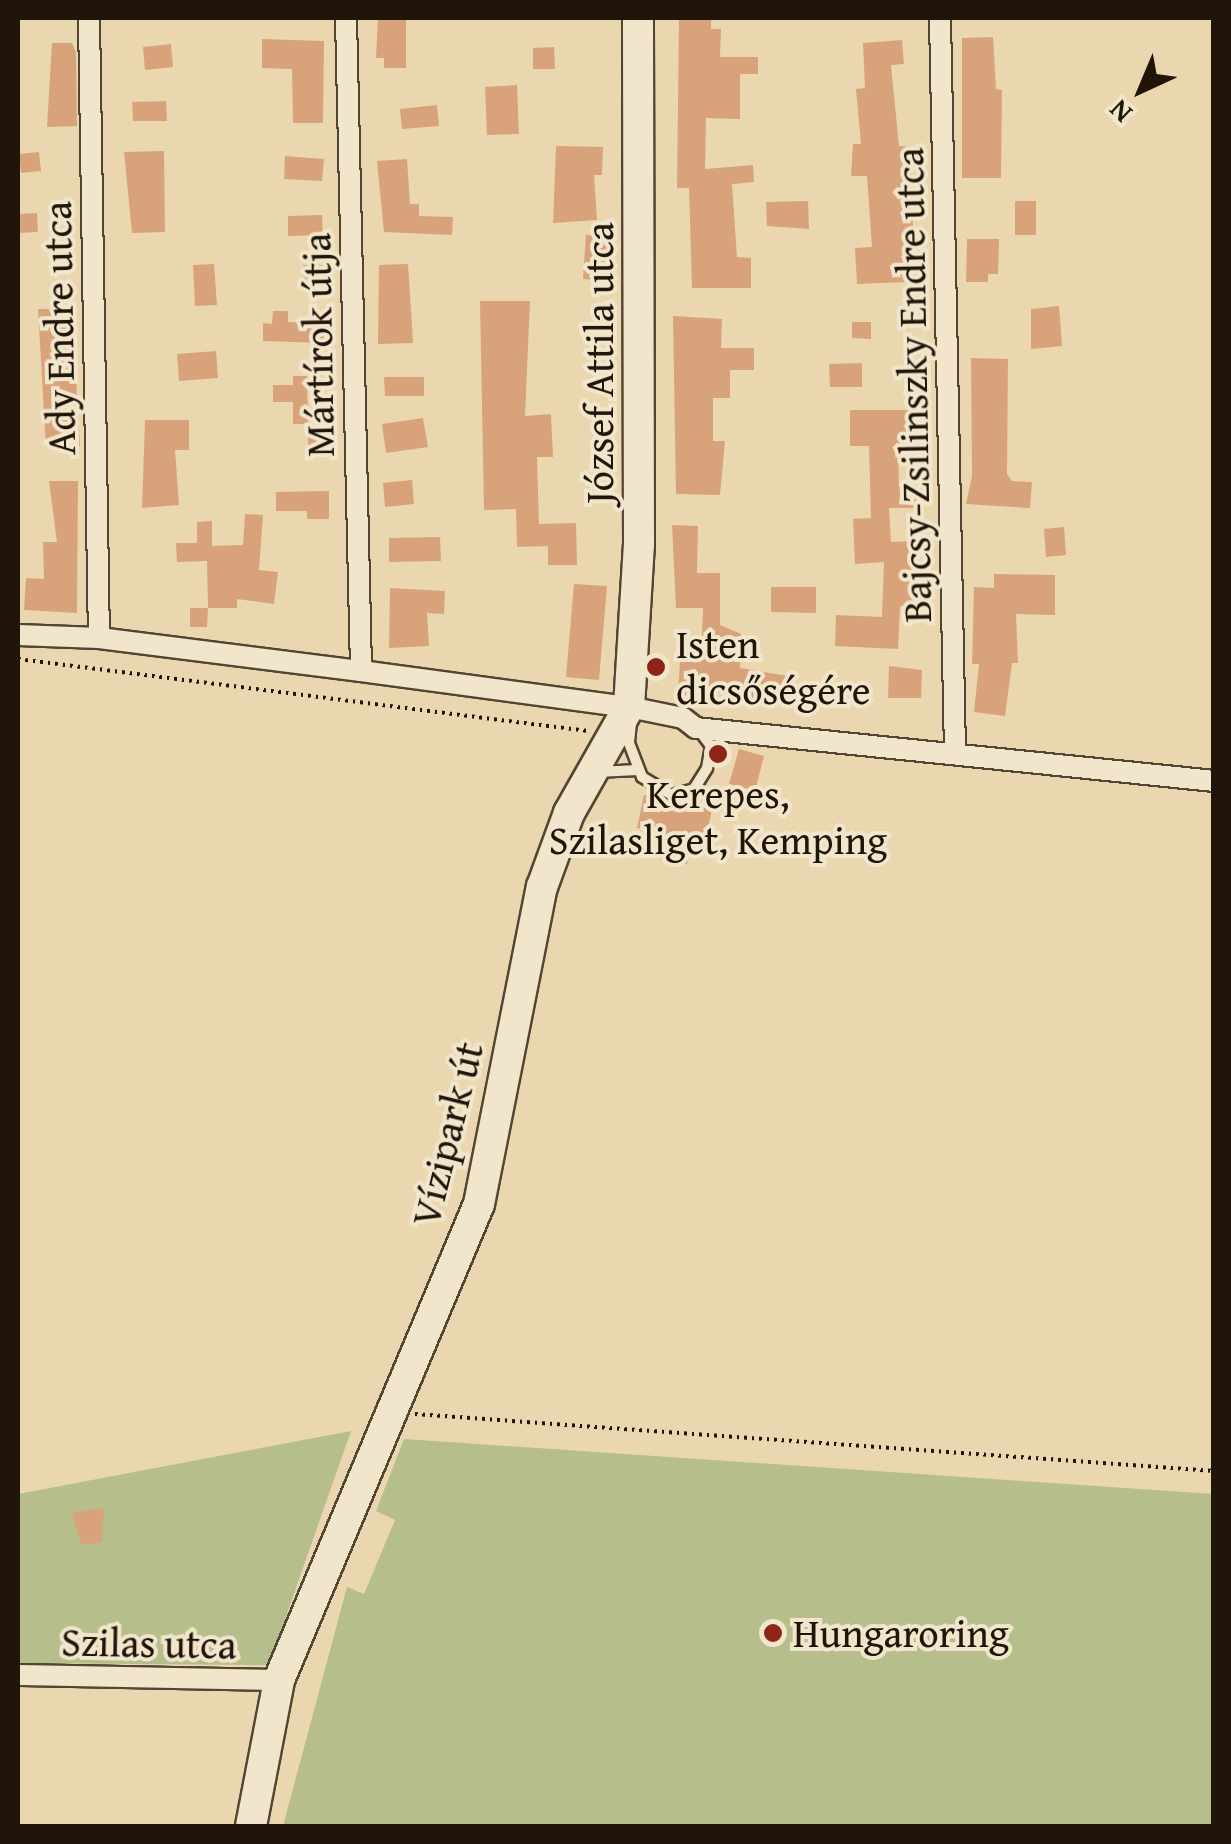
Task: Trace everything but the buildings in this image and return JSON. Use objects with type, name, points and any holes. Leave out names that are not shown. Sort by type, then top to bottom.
[{"type":"street","name":"Ady Endre utca","points":[[89,18],[99,638]]},
{"type":"street","name":"Mártírok útja","points":[[346,18],[361,671]]},
{"type":"street","name":"József Attila utca","points":[[628,707],[639,544],[638,18]]},
{"type":"street","name":"Bajcsy-Zsilinszky Endre utca","points":[[940,18],[955,752]]},
{"type":"street","points":[[18,635],[99,638],[628,707],[683,718],[696,728],[1214,780]]},
{"type":"street","name":"Vízipark út","points":[[250,1826],[279,1680],[479,1204],[542,887],[588,777],[628,707]]},
{"type":"street","name":"Szilas utca","points":[[18,1675],[279,1680]]},
{"type":"lane","points":[[628,707],[638,770],[661,793],[694,788],[710,746],[696,728]]},
{"type":"lane","points":[[588,777],[638,770]]},
{"type":"path","points":[[18,659],[610,734]]},
{"type":"path","points":[[394,1412],[1214,1471]]},
{"type":"green space","points":[[351,1431],[269,1665],[18,1663],[18,1494]]},
{"type":"green space","name":"Hungaroring","points":[[404,1439],[1213,1494],[1213,1826],[283,1826],[347,1587],[364,1594],[395,1520],[376,1511]]},
{"type":"place","name":"Isten dicsőségére","points":[[656,667]]},
{"type":"place","name":"Kerepes, Szilasliget, Kemping","points":[[718,754]]},
{"type":"place","name":"Hungaroring","points":[[773,1633]]}]
